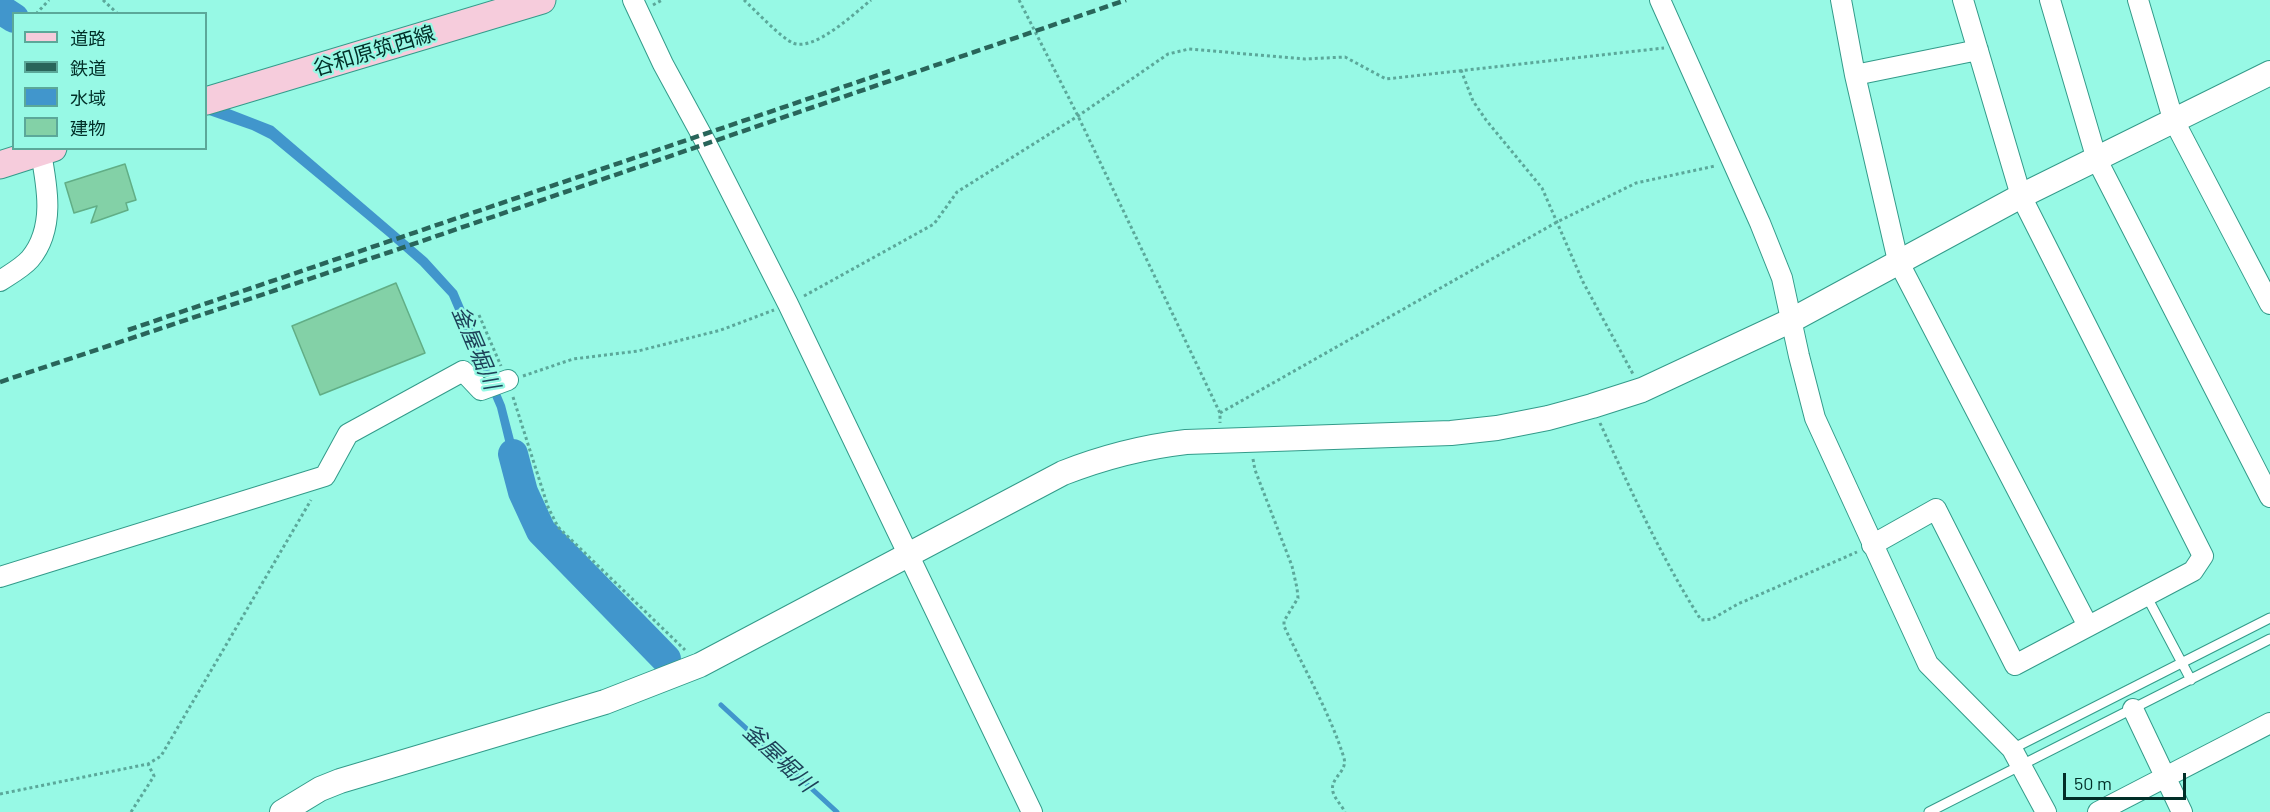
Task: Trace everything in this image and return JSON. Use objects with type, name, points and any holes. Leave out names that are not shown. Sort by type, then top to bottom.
[{"type":"main road","name":"谷和原筑西線","points":[[207,101],[542,0]]},
{"type":"main road","points":[[0,165],[45,150]]},
{"type":"street","points":[[633,0],[663,64],[788,304],[1032,812]]},
{"type":"street","points":[[1660,0],[1782,278],[1815,418],[1872,545],[1929,664],[2017,756],[2046,812]]},
{"type":"street","points":[[1841,0],[1855,75],[1898,261],[2088,626]]},
{"type":"street","points":[[1872,545],[1936,509],[2015,665],[2193,571],[2203,556],[2020,196],[1963,0]]},
{"type":"street","points":[[2050,0],[2097,160],[2270,497]]},
{"type":"street","points":[[2138,0],[2173,119],[2270,304]]},
{"type":"street","points":[[1855,75],[1978,50]]},
{"type":"street","points":[[282,812],[340,780],[605,702],[700,665],[1063,473],[1104,458],[1146,447],[1186,442],[1450,433],[1497,428],[1592,406],[1642,390],[1792,320],[2020,196],[2270,73]]},
{"type":"street","points":[[0,281],[28,261],[43,241],[49,206],[45,150]]},
{"type":"street","points":[[0,577],[325,476],[348,434],[463,371],[481,390],[508,380]]},
{"type":"street","points":[[2133,710],[2181,812]]},
{"type":"street","points":[[2098,812],[2270,723]]},
{"type":"lane","points":[[2147,597],[2191,680]]},
{"type":"lane","points":[[1929,812],[2017,756],[2181,663],[2270,618]]},
{"type":"lane","points":[[2017,756],[2133,710],[2270,639]]},
{"type":"path","points":[[38,12],[49,0]]},
{"type":"path","points":[[103,0],[116,12]]},
{"type":"path","points":[[744,0],[791,42],[803,46],[823,37],[871,0]]},
{"type":"path","points":[[1018,0],[1078,116],[1220,412],[1557,222],[1636,183],[1732,162]]},
{"type":"path","points":[[508,380],[573,359],[638,351],[721,330],[788,304],[934,224],[957,192],[1078,116],[1168,54],[1189,49],[1305,59],[1345,57],[1386,79],[1681,46]]},
{"type":"path","points":[[1461,70],[1473,101],[1486,120],[1537,181],[1583,282],[1642,390]]},
{"type":"path","points":[[479,315],[508,380],[548,507],[558,527],[700,665]]},
{"type":"path","points":[[1592,406],[1642,516],[1674,578],[1701,620],[1712,619],[1738,604],[1872,545]]},
{"type":"path","points":[[1250,439],[1255,470],[1292,566],[1297,588],[1298,598],[1284,621],[1284,626],[1329,721],[1345,761],[1344,769],[1333,783],[1333,792],[1345,812]]},
{"type":"path","points":[[0,794],[148,764],[160,756],[325,476]]},
{"type":"path","points":[[131,812],[154,776],[148,764]]},
{"type":"water","points":[[207,100],[273,126],[427,258],[457,291],[505,405],[527,490],[518,494],[497,408],[449,296],[420,265],[387,236],[270,139],[252,130],[207,114]]},
{"type":"building","points":[[125,164],[136,200],[126,203],[128,210],[91,223],[97,206],[74,213],[65,183]]},
{"type":"building","points":[[396,283],[425,353],[320,395],[292,326]]},
{"type":"waterway","name":"釜屋堀川","points":[[0,9],[12,17]]},
{"type":"waterway","name":"釜屋堀川","points":[[513,454],[523,492],[541,531],[666,659]]},
{"type":"waterway","name":"釜屋堀川","points":[[721,705],[837,812]]},
{"type":"railway","points":[[0,382],[390,252],[1126,0]]},
{"type":"railway","points":[[128,330],[890,71]]}]
